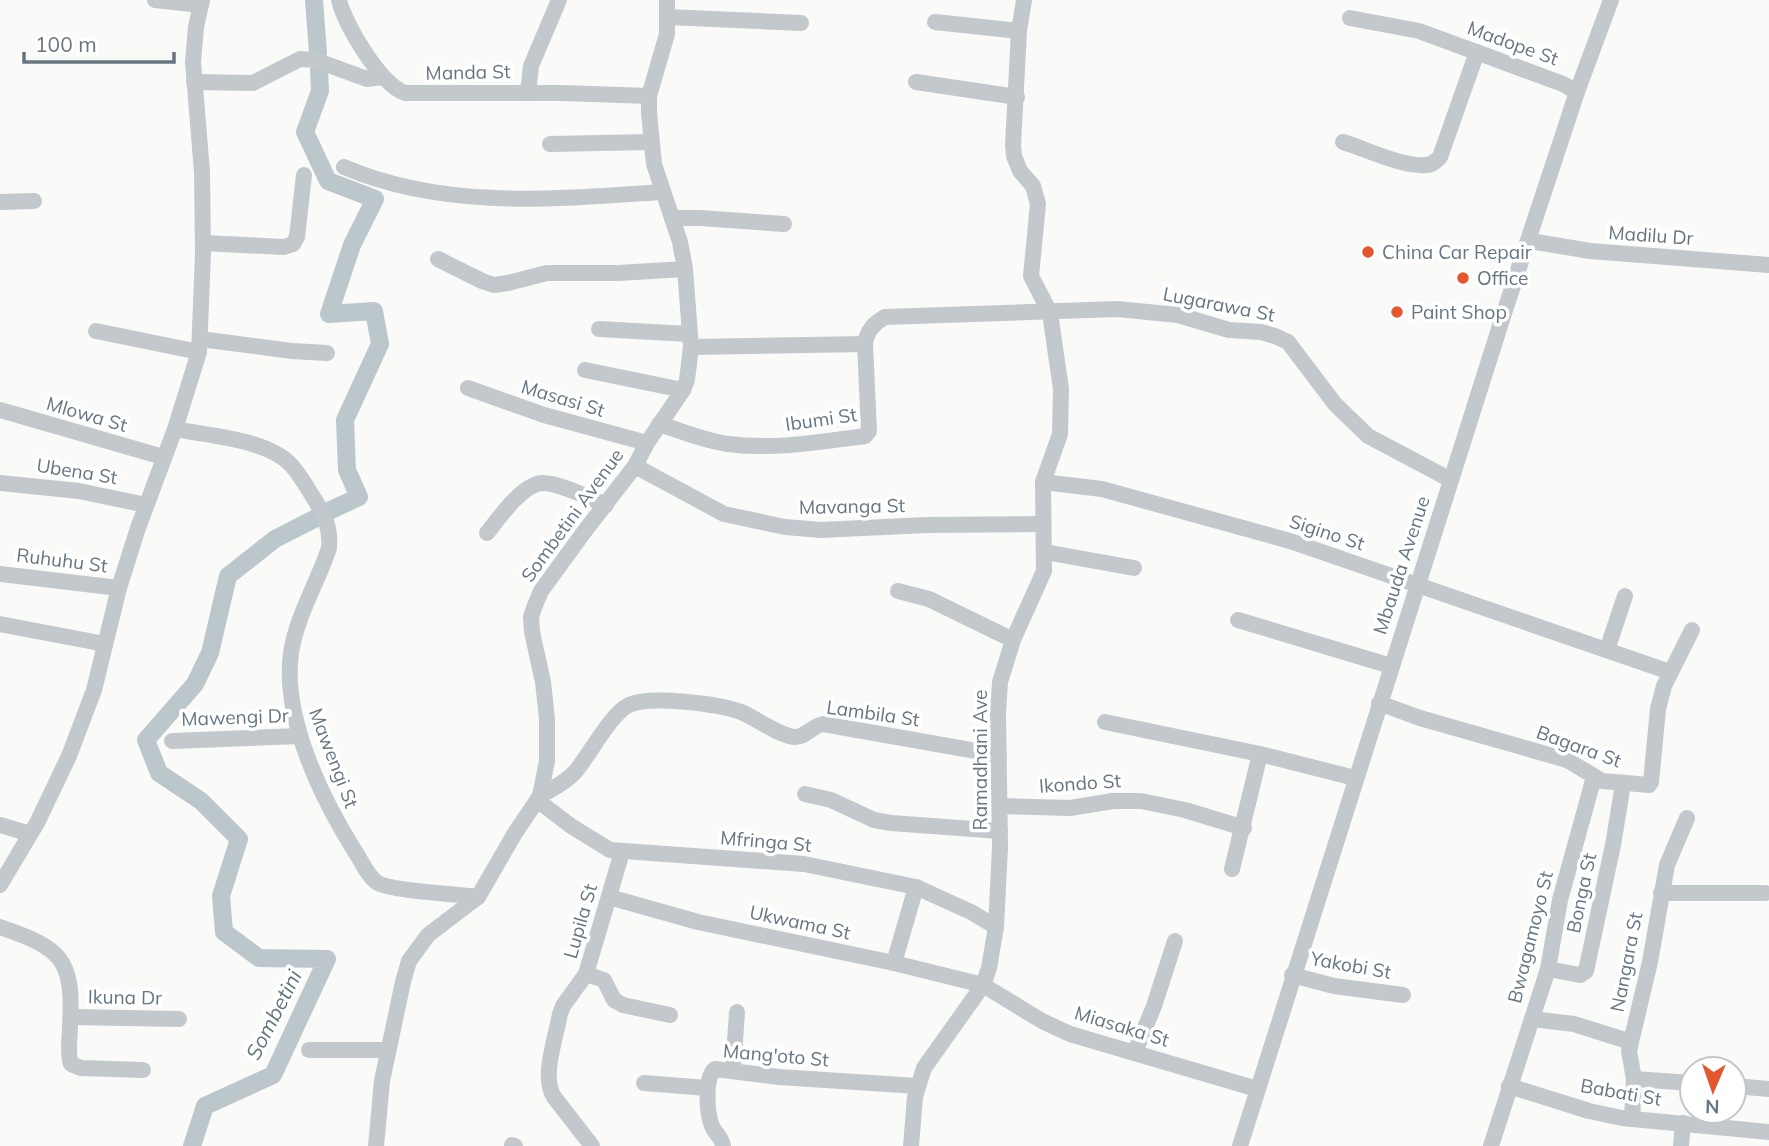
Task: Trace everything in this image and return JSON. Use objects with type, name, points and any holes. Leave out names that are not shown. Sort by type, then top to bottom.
[{"type":"street","points":[[0,885],[30,834],[69,756],[94,690],[119,588],[146,505],[175,429],[199,345],[203,243],[202,172],[194,82],[195,27],[201,3],[155,0]]},
{"type":"street","name":"Manda St","points":[[339,0],[347,21],[383,77],[396,89],[414,94],[649,96]]},
{"type":"street","points":[[528,93],[531,66],[559,0]]},
{"type":"street","name":"Sombetini Avenue","points":[[376,1146],[378,1105],[388,1050],[410,961],[428,935],[478,897],[539,798],[547,761],[547,719],[531,617],[546,584],[635,466],[687,380],[690,340],[685,268],[680,242],[662,192],[651,142],[649,96],[665,44],[667,0]]},
{"type":"street","name":"Ramadhani Ave","points":[[911,1146],[917,1086],[930,1057],[983,985],[989,968],[996,927],[1000,831],[1000,682],[1013,640],[1044,571],[1043,482],[1060,434],[1058,364],[1050,313],[1031,276],[1039,212],[1033,186],[1020,171],[1014,156],[1019,31],[1024,0]]},
{"type":"street","name":"Mbauda Avenue","points":[[1240,1146],[1451,480],[1577,92],[1611,0]]},
{"type":"street","points":[[667,17],[801,23]]},
{"type":"street","name":"Madope St","points":[[1350,18],[1408,28],[1563,84],[1577,92]]},
{"type":"street","points":[[935,22],[1019,31]]},
{"type":"street","points":[[1343,142],[1403,162],[1427,165],[1435,162],[1440,157],[1477,52]]},
{"type":"street","points":[[194,82],[253,83],[300,59],[315,60],[367,79],[383,77]]},
{"type":"street","points":[[916,82],[1017,97]]},
{"type":"street","points":[[550,144],[651,142]]},
{"type":"street","points":[[344,167],[377,180],[444,194],[480,198],[584,197],[662,192]]},
{"type":"street","points":[[203,243],[284,247],[293,244],[297,237],[304,175]]},
{"type":"street","points":[[0,202],[34,201]]},
{"type":"street","points":[[672,218],[784,224]]},
{"type":"street","name":"Madilu Dr","points":[[1530,241],[1590,251],[1769,265]]},
{"type":"street","points":[[438,259],[494,285],[547,273],[592,274],[685,268]]},
{"type":"street","name":"Lugarawa St","points":[[1050,313],[1117,309],[1150,312],[1195,319],[1229,330],[1261,332],[1275,336],[1288,342],[1335,404],[1368,436],[1451,480]]},
{"type":"street","points":[[599,329],[690,340],[865,344],[866,336],[875,323],[885,317],[1050,313]]},
{"type":"street","points":[[96,331],[199,345],[327,353]]},
{"type":"street","name":"Ibumi St","points":[[660,424],[712,440],[738,444],[807,444],[865,436],[869,431],[865,344]]},
{"type":"street","points":[[585,370],[683,390]]},
{"type":"street","name":"Masasi St","points":[[468,388],[544,415],[647,443]]},
{"type":"street","name":"Mlowa St","points":[[0,410],[163,457]]},
{"type":"street","name":"Mawengi St","points":[[175,429],[255,445],[280,455],[292,466],[327,522],[329,548],[296,632],[290,655],[289,676],[293,710],[300,736],[328,807],[372,878],[387,886],[478,897]]},
{"type":"street","name":"Mavanga St","points":[[635,466],[724,514],[785,527],[821,530],[926,525],[1042,524]]},
{"type":"street","name":"Sigino St","points":[[1043,482],[1115,493],[1290,541],[1670,672]]},
{"type":"street","name":"Ubena St","points":[[0,483],[79,491],[146,505]]},
{"type":"street","points":[[487,533],[515,500],[530,486],[537,484],[551,484],[606,505]]},
{"type":"street","points":[[1045,552],[1134,568]]},
{"type":"street","name":"Ruhuhu St","points":[[0,574],[119,588]]},
{"type":"street","points":[[898,591],[929,599],[1013,640]]},
{"type":"street","points":[[1607,650],[1625,596]]},
{"type":"street","points":[[1238,620],[1391,666]]},
{"type":"street","points":[[0,624],[105,644]]},
{"type":"street","name":"Bagara St","points":[[1379,703],[1420,718],[1567,760],[1602,781],[1651,784],[1658,709],[1670,672],[1692,630]]},
{"type":"street","name":"Lambila St","points":[[539,798],[572,775],[625,707],[640,702],[682,702],[724,707],[793,737],[803,736],[814,726],[823,724],[999,755]]},
{"type":"street","points":[[1105,722],[1260,754],[1355,778]]},
{"type":"street","name":"Mawengi Dr","points":[[172,741],[300,736]]},
{"type":"street","points":[[1232,869],[1260,754]]},
{"type":"street","name":"Bwagamoyo St","points":[[1491,1146],[1548,970],[1560,900],[1594,776]]},
{"type":"street","name":"Bonga St","points":[[1548,970],[1580,975],[1586,971],[1623,784]]},
{"type":"street","points":[[805,794],[831,800],[874,820],[1000,831]]},
{"type":"street","name":"Mfringa St","points":[[539,798],[588,838],[610,850],[804,864],[916,887],[971,912],[996,927]]},
{"type":"street","name":"Ikondo St","points":[[1000,806],[1070,808],[1113,801],[1141,801],[1185,810],[1244,828]]},
{"type":"street","name":"Nangara St","points":[[1632,1119],[1634,1079],[1630,1042],[1650,962],[1667,865],[1687,818]]},
{"type":"street","points":[[0,825],[30,834]]},
{"type":"street","name":"Lupila St","points":[[592,1146],[554,1097],[548,1084],[560,1014],[586,974],[622,852]]},
{"type":"street","points":[[894,963],[916,887]]},
{"type":"street","points":[[1661,893],[1765,893]]},
{"type":"street","name":"Ukwama St","points":[[609,897],[698,922],[894,963],[983,985]]},
{"type":"street","points":[[0,927],[40,942],[57,955],[67,975],[71,1017],[71,1064],[81,1068],[143,1070]]},
{"type":"street","points":[[1135,1052],[1158,995],[1175,941]]},
{"type":"street","points":[[586,974],[604,980],[611,996],[623,1005],[670,1015]]},
{"type":"street","name":"Yakobi St","points":[[1292,975],[1334,986],[1403,995]]},
{"type":"street","name":"Miasaka St","points":[[983,985],[1070,1034],[1257,1089]]},
{"type":"street","points":[[733,1070],[737,1012]]},
{"type":"street","name":"Ikuna Dr","points":[[71,1017],[179,1019]]},
{"type":"street","points":[[1532,1019],[1574,1024],[1630,1042]]},
{"type":"street","points":[[309,1050],[388,1050]]},
{"type":"street","name":"Mang'oto St","points":[[707,1088],[712,1071],[733,1070],[779,1077],[917,1086]]},
{"type":"street","points":[[1634,1079],[1678,1082]]},
{"type":"street","points":[[644,1083],[707,1088],[712,1127],[723,1141],[723,1146]]},
{"type":"street","name":"Babati St","points":[[1509,1086],[1589,1111],[1632,1119],[1678,1123]]},
{"type":"street","points":[[1748,1087],[1769,1089]]},
{"type":"street","points":[[1681,1146],[1683,1125]]},
{"type":"street","name":"Babati St","points":[[1702,1125],[1769,1132]]},
{"type":"waterway","name":"Sombetini","points":[[314,0],[318,53]]},
{"type":"waterway","name":"Sombetini","points":[[319,70],[320,91],[305,132],[328,181],[375,199],[352,245],[329,314],[374,311],[380,344],[345,420],[347,470],[359,497],[331,510]]},
{"type":"waterway","name":"Sombetini","points":[[192,1146],[205,1106],[273,1075],[327,959],[259,958],[224,932],[221,896],[239,839],[201,801],[159,773],[146,740],[195,684],[210,653],[228,576],[275,539],[316,518]]},
{"type":"place","name":"China Car Repair","points":[[1368,252]]},
{"type":"place","name":"Office","points":[[1463,278]]},
{"type":"place","name":"Paint Shop","points":[[1397,312]]}]
